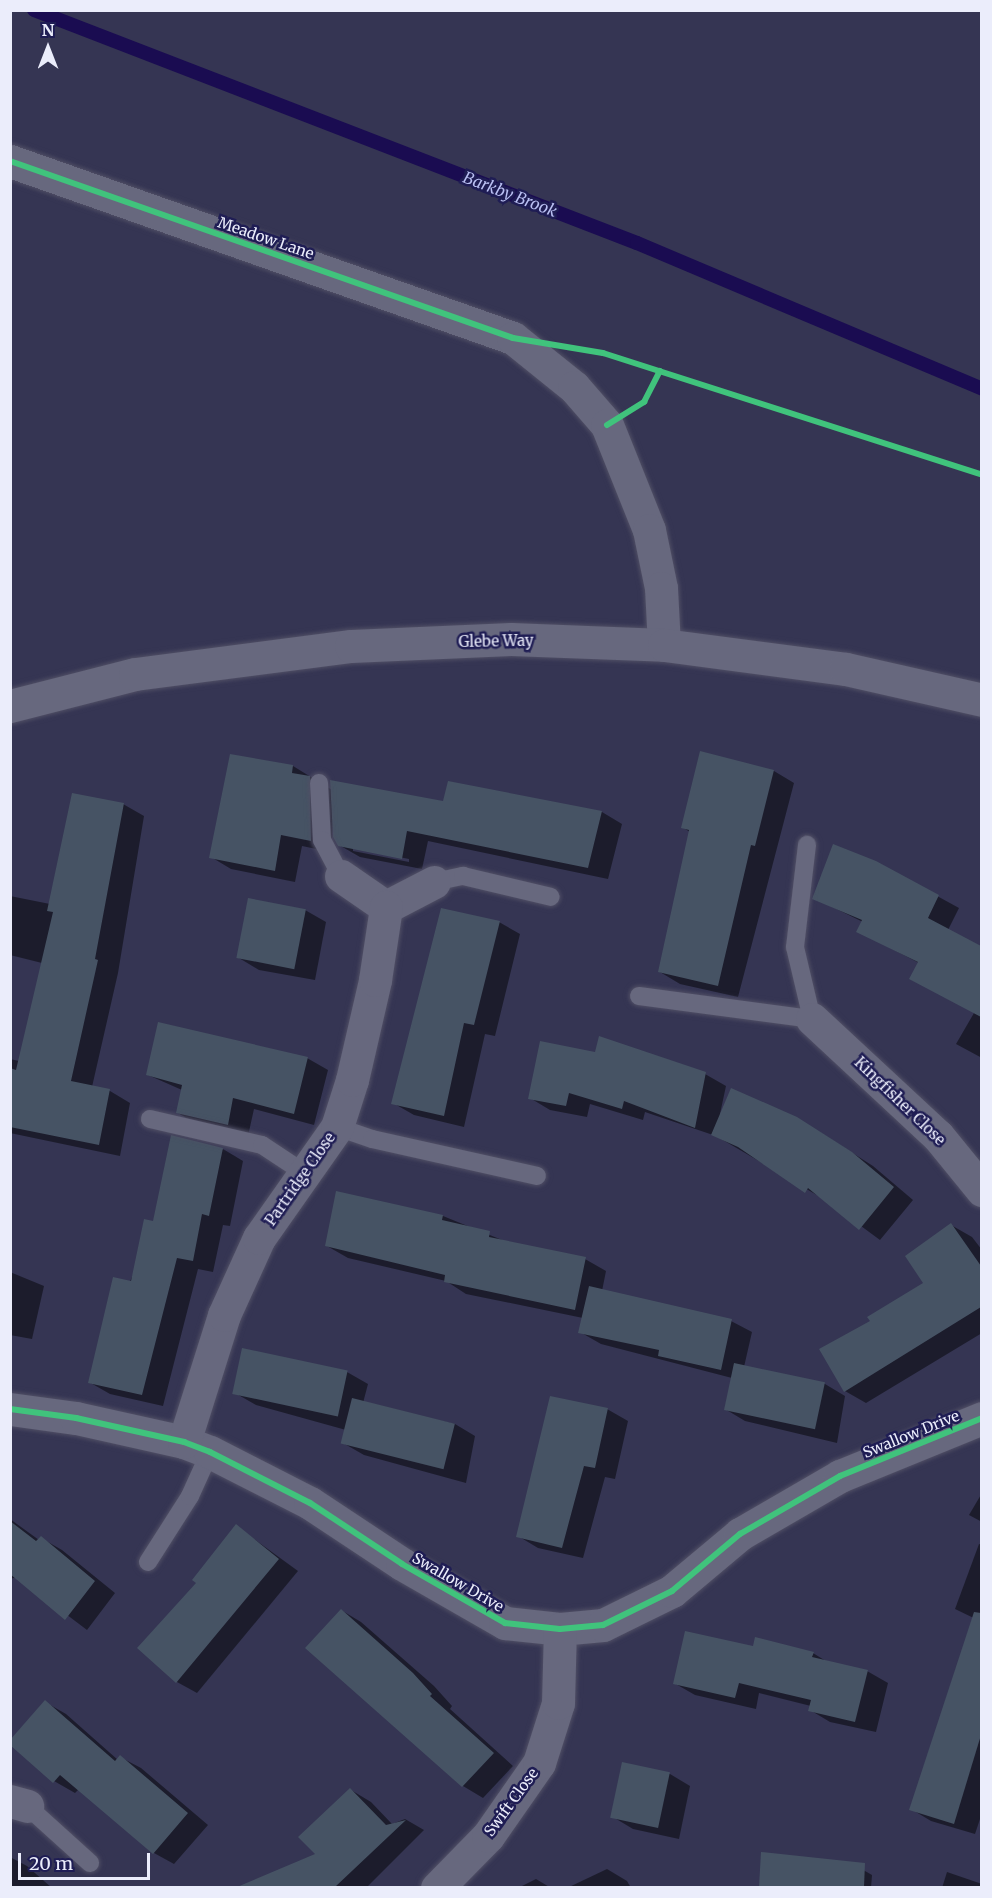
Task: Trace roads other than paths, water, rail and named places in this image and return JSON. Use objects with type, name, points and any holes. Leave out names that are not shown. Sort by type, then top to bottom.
[{"type":"street","name":"Meadow Lane","points":[[10,161],[513,338],[574,387],[606,424],[649,530],[661,588],[664,645]]},
{"type":"street","name":"Glebe Way","points":[[10,706],[135,674],[351,646],[511,639],[664,645],[846,669],[981,700]]},
{"type":"street","points":[[341,876],[386,907],[434,882]]},
{"type":"street","name":"Partridge Close","points":[[197,1447],[224,1315],[259,1238],[303,1172],[337,1127],[352,1080],[375,980],[386,907]]},
{"type":"street","name":"Kingfisher Close","points":[[812,1019],[938,1136],[981,1190]]},
{"type":"street","name":"Swallow Drive","points":[[10,1409],[76,1418],[197,1447],[310,1503],[402,1564],[505,1623],[560,1629],[603,1625],[672,1591],[740,1534],[840,1476],[981,1418]]},
{"type":"street","name":"Swift Close","points":[[437,1887],[488,1836],[539,1763],[558,1702],[560,1629]]},
{"type":"lane","points":[[319,783],[322,840],[341,876]]},
{"type":"lane","points":[[639,996],[812,1019],[795,947],[807,845]]},
{"type":"lane","points":[[434,882],[463,876],[551,897]]},
{"type":"lane","points":[[150,1119],[262,1145],[303,1172]]},
{"type":"lane","points":[[337,1127],[372,1139],[537,1176]]},
{"type":"lane","points":[[148,1562],[190,1496],[197,1447]]},
{"type":"lane","points":[[19,1804],[90,1863]]},
{"type":"waterway","name":"Barkby Brook","points":[[34,10],[637,243],[982,389]]}]
